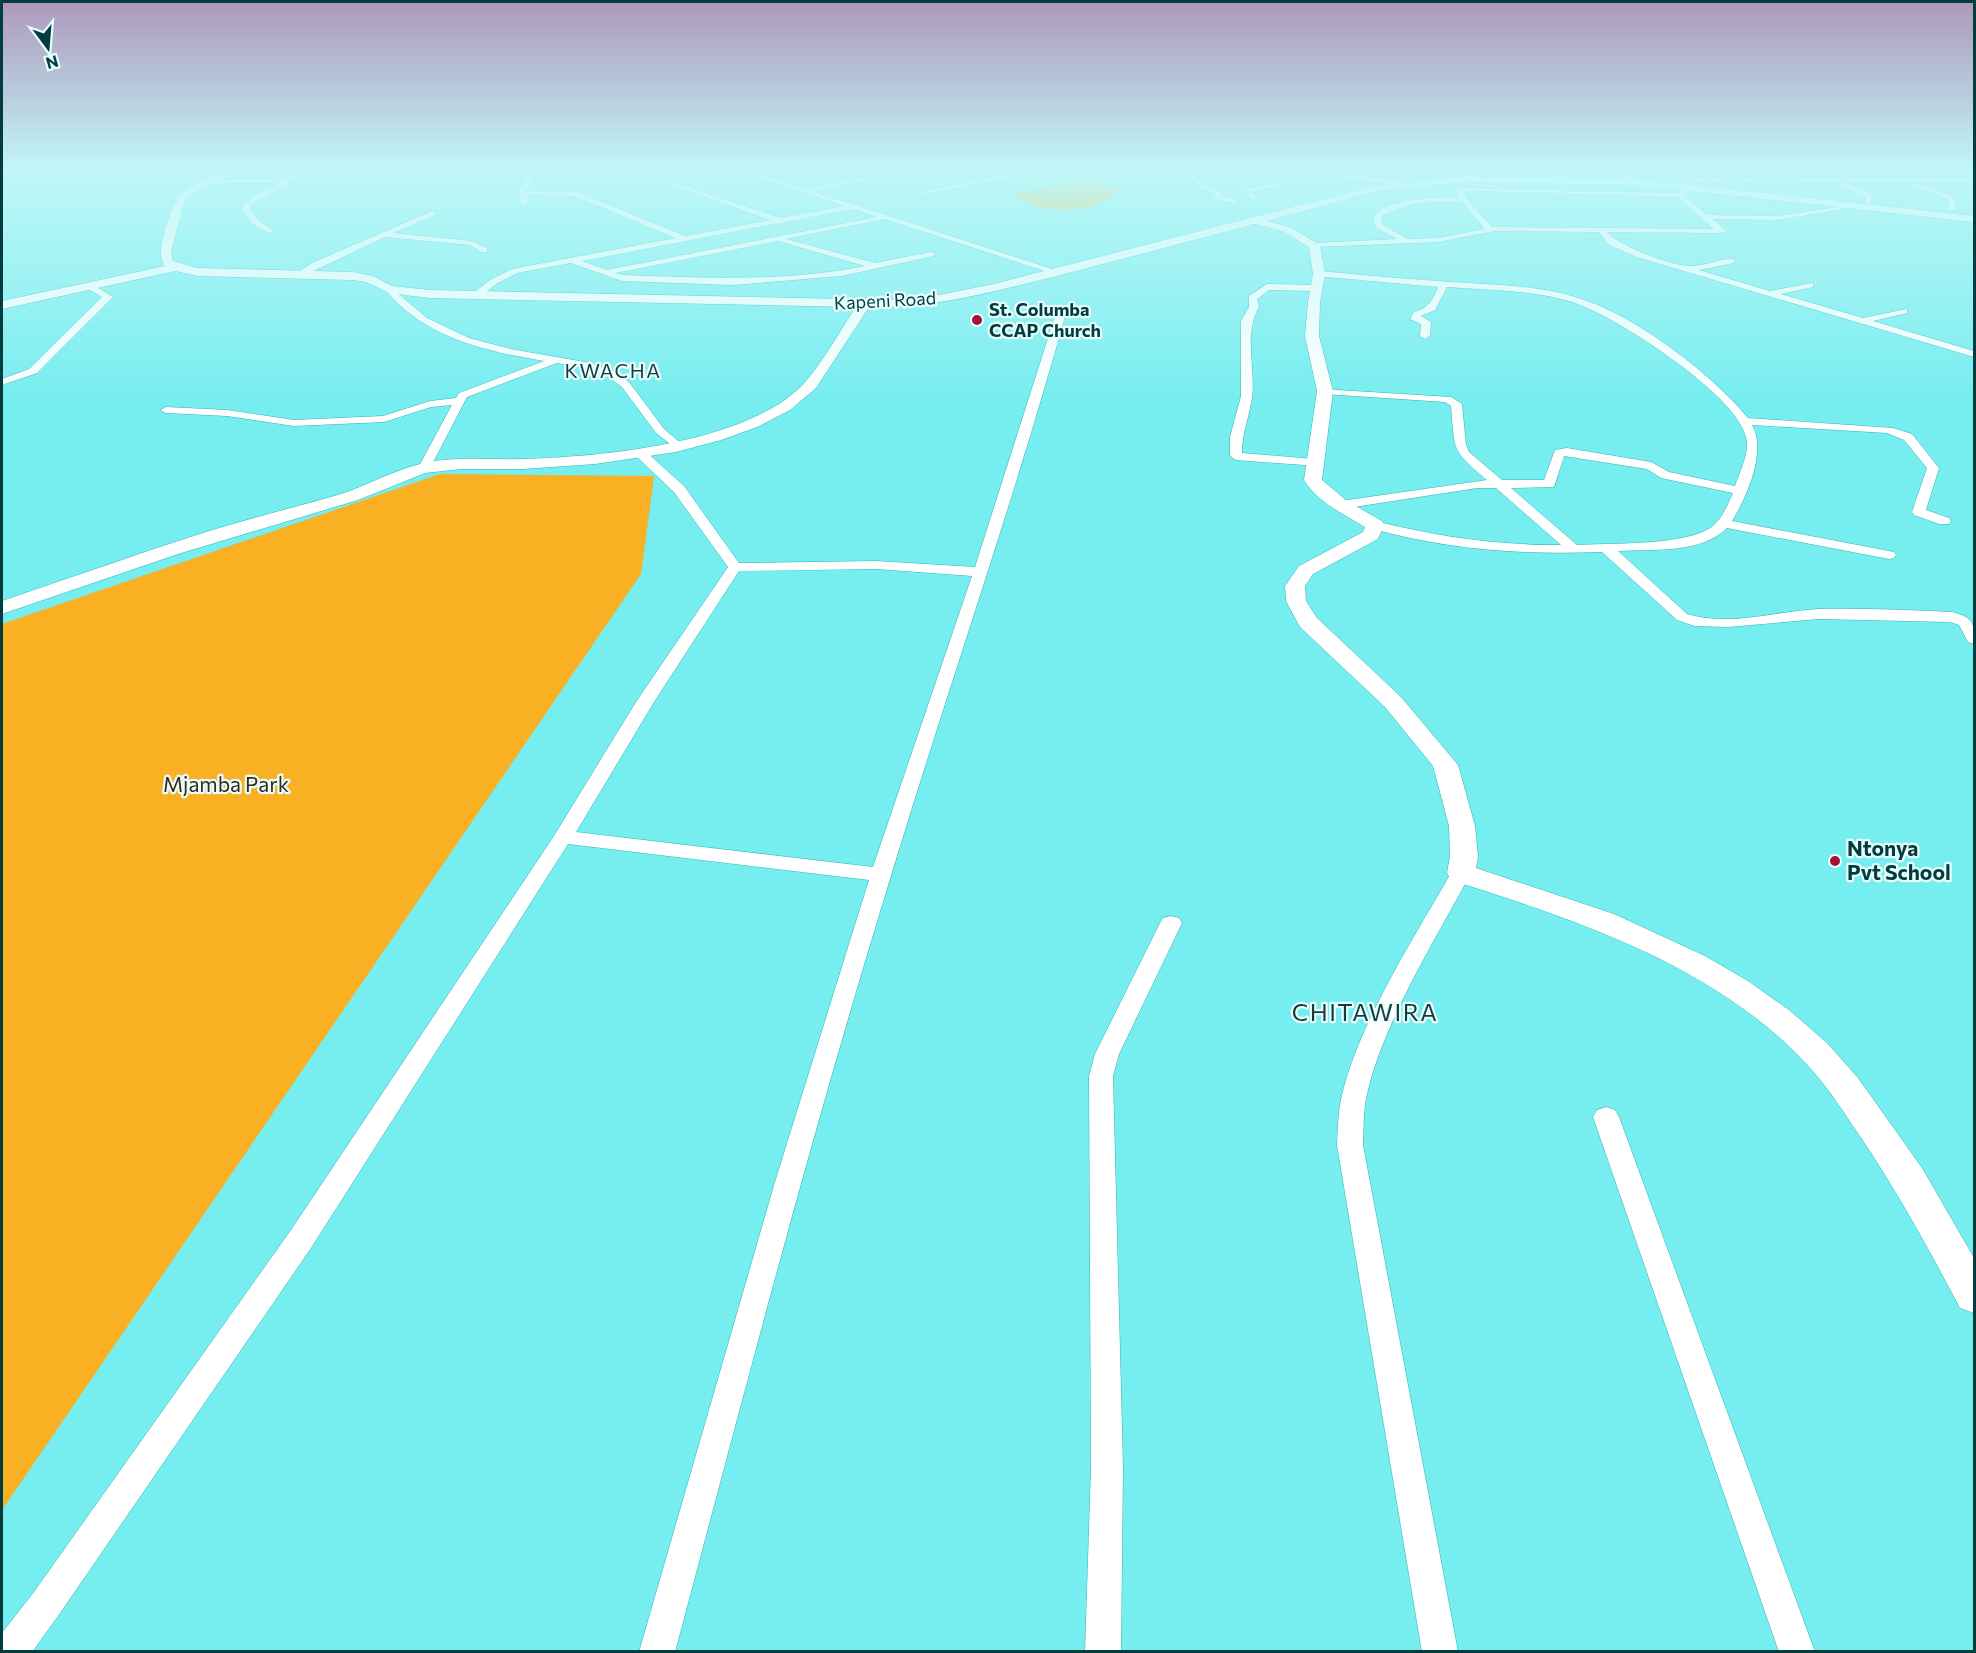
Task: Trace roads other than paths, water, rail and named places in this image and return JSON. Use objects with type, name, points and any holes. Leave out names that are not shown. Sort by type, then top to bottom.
[{"type":"main road","points":[[165,247],[167,261],[175,267]]},
{"type":"main road","name":"Kapeni Road","points":[[175,267],[197,272],[353,276],[369,279],[389,289],[475,296],[864,305],[939,299],[1154,247]]},
{"type":"main road","points":[[1314,247],[1318,281],[1312,336],[1325,391],[1313,480],[1341,505],[1375,525],[1371,535],[1306,570],[1295,586],[1296,601],[1308,622],[1393,702],[1445,765],[1462,826],[1464,856],[1461,873],[1584,912],[1617,926],[1669,950],[1725,981],[1766,1010],[1815,1052],[1853,1098],[1914,1187],[1974,1294]]},
{"type":"main road","points":[[2,305],[175,267]]},
{"type":"main road","points":[[2,608],[194,542],[353,496],[424,468],[472,464],[549,463],[640,453],[677,445],[748,424],[796,399],[811,385],[864,305]]},
{"type":"street","points":[[298,275],[356,247]]},
{"type":"street","points":[[479,247],[484,250]]},
{"type":"street","points":[[475,296],[493,282],[515,271],[641,247]]},
{"type":"street","points":[[602,272],[733,247]]},
{"type":"street","points":[[806,247],[875,266]]},
{"type":"street","points":[[980,247],[1057,272]]},
{"type":"street","points":[[1619,247],[1686,270],[1974,354]]},
{"type":"street","points":[[921,252],[942,257]]},
{"type":"street","points":[[571,260],[615,277],[733,282],[842,273],[931,255]]},
{"type":"street","points":[[1686,270],[1731,261]]},
{"type":"street","points":[[1314,463],[1236,456],[1236,437],[1246,396],[1246,321],[1254,307],[1252,298],[1267,287],[1318,281],[1443,284],[1530,291],[1596,307],[1660,348],[1703,380],[1745,421],[1753,436],[1749,461],[1740,491],[1724,523],[1718,530],[1697,538],[1656,545],[1526,549],[1420,537],[1375,525]]},
{"type":"street","points":[[1425,336],[1426,322],[1414,319],[1417,314],[1426,314],[1434,306],[1439,299],[1443,284]]},
{"type":"street","points":[[1769,294],[1810,285]]},
{"type":"street","points":[[2,382],[33,371],[108,297],[89,286]]},
{"type":"street","points":[[389,289],[425,320],[463,340],[482,347],[597,368],[624,382],[661,432],[677,445]]},
{"type":"street","points":[[1863,320],[1904,311]]},
{"type":"street","points":[[657,1652],[779,1213],[881,875],[981,572],[1042,381],[1061,313]]},
{"type":"street","points":[[166,410],[227,413],[294,423],[384,419],[430,404],[458,401],[470,391],[556,360]]},
{"type":"street","points":[[1325,391],[1447,399],[1453,402],[1456,404],[1460,445],[1464,454],[1574,549]]},
{"type":"street","points":[[424,468],[435,443],[458,407],[458,401]]},
{"type":"street","points":[[1745,421],[1889,430],[1908,437],[1933,468],[1919,512],[1944,521]]},
{"type":"street","points":[[1341,505],[1497,483],[1549,484],[1559,453],[1567,452],[1651,466],[1665,475],[1740,491]]},
{"type":"street","points":[[640,453],[680,489],[735,567]]},
{"type":"street","points":[[1724,523],[1889,555]]},
{"type":"street","points":[[1606,548],[1682,617],[1691,621],[1714,622],[1820,614],[1952,617],[1965,622],[1974,639]]},
{"type":"street","points":[[735,567],[876,565],[981,572]]},
{"type":"street","points":[[9,1652],[46,1604],[301,1239],[563,837],[645,702],[735,567]]},
{"type":"street","points":[[563,837],[881,875]]},
{"type":"street","points":[[1440,1652],[1350,1145],[1351,1113],[1361,1077],[1388,1012],[1461,873]]},
{"type":"street","points":[[1102,1652],[1107,1468],[1101,1076],[1107,1054],[1171,923]]},
{"type":"street","points":[[1606,1117],[1797,1652]]},
{"type":"place","name":"St. Columba CCAP Church","points":[[977,320]]},
{"type":"place","name":"Ntonya Pvt School","points":[[1835,861]]},
{"type":"district","name":"KWACHA","points":[[613,371]]},
{"type":"district","name":"CHITAWIRA","points":[[1365,1013]]},
{"type":"park label","name":"Mjamba Park","points":[[226,785]]}]
